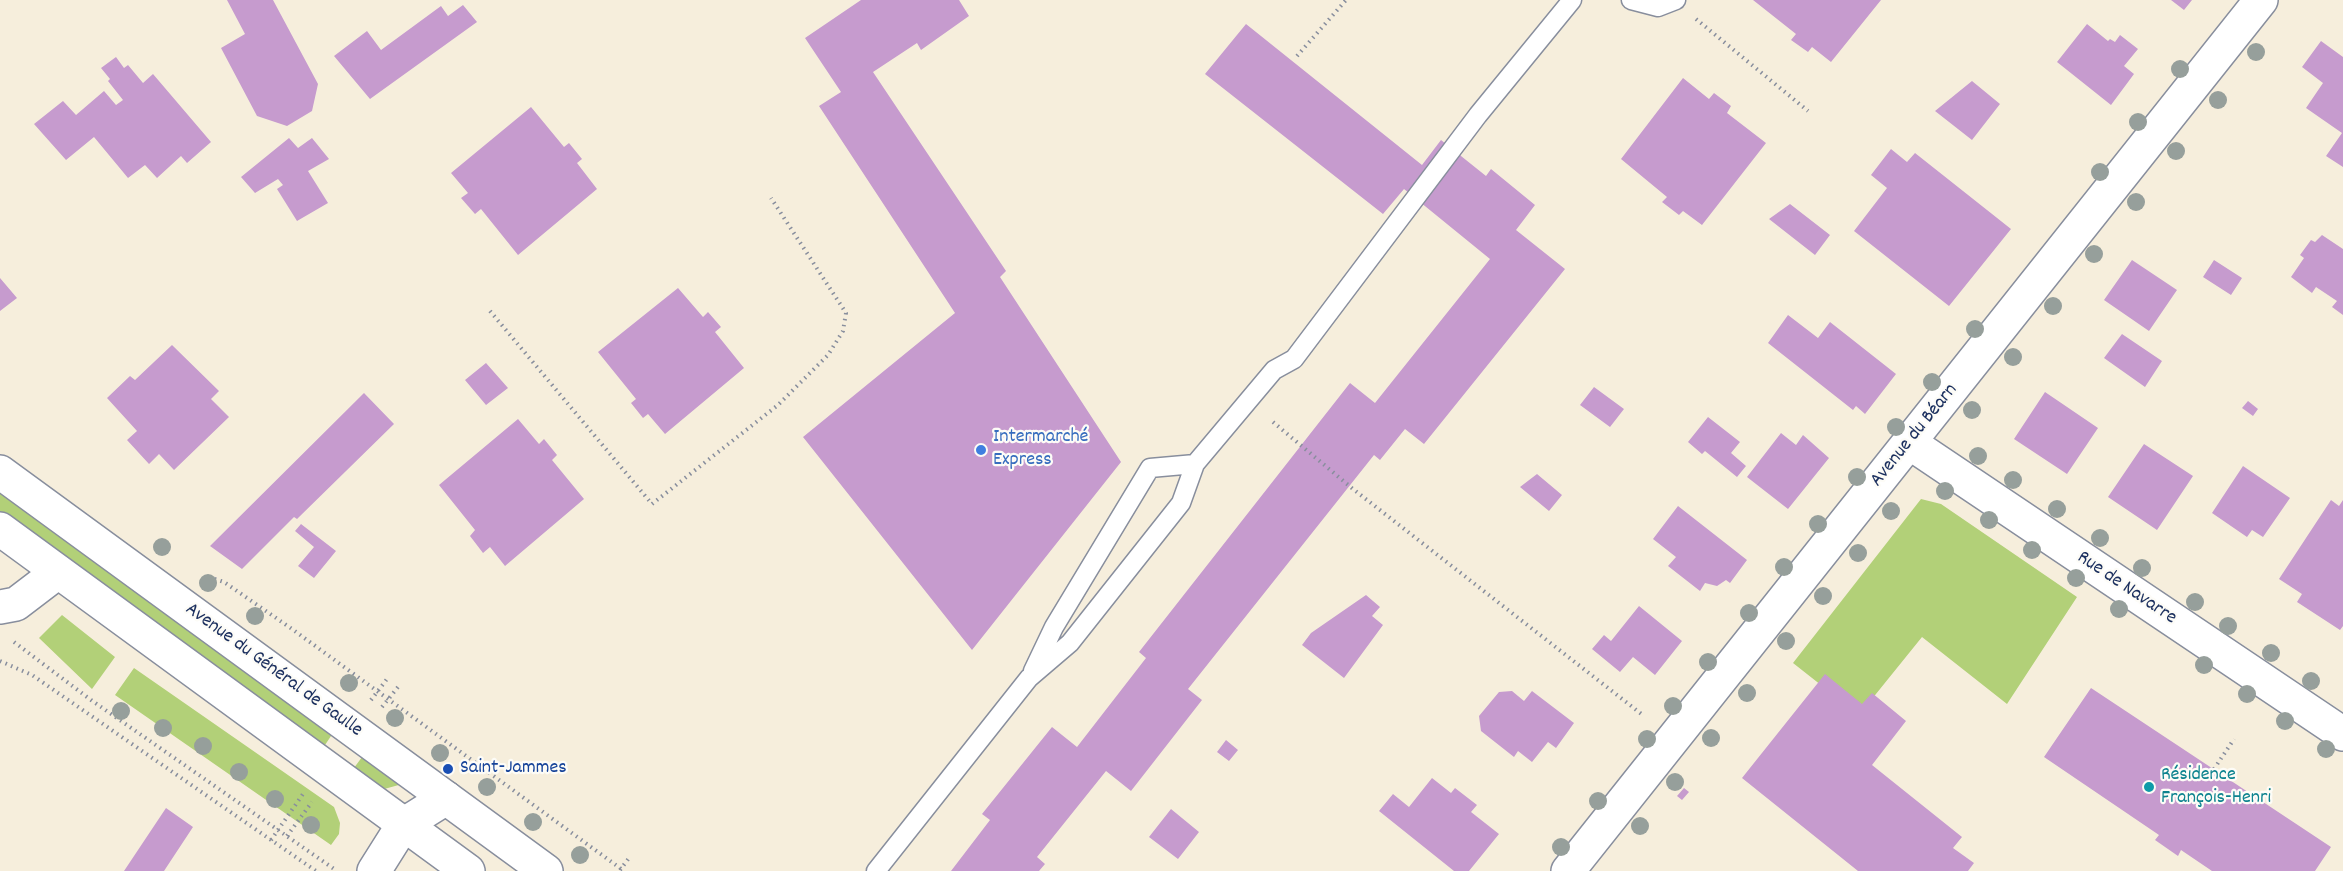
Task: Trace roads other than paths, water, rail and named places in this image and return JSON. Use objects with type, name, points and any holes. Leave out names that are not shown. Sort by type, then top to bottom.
[{"type":"street","name":"Avenue du Béarn","points":[[1568,871],[2261,0]]},
{"type":"street","name":"Rue de Navarre","points":[[1910,443],[2343,734]]},
{"type":"street","name":"Avenue du Général de Gaulle","points":[[0,472],[546,871]]},
{"type":"street","points":[[0,529],[468,871]]},
{"type":"street","points":[[0,607],[16,604],[58,572]]},
{"type":"street","points":[[374,871],[403,825],[446,798]]},
{"type":"lane","points":[[876,871],[1029,678],[1070,643],[1181,503],[1195,464],[1274,370],[1294,359],[1478,115],[1572,0]]},
{"type":"lane","points":[[1631,0],[1658,7],[1676,0]]},
{"type":"lane","points":[[1029,678],[1054,627],[1150,468],[1195,464]]},
{"type":"place","name":"Intermarché Express","points":[[981,450]]},
{"type":"place","name":"Saint-Jammes","points":[[448,769]]},
{"type":"place","name":"Résidence François-Henri","points":[[2149,787]]}]
